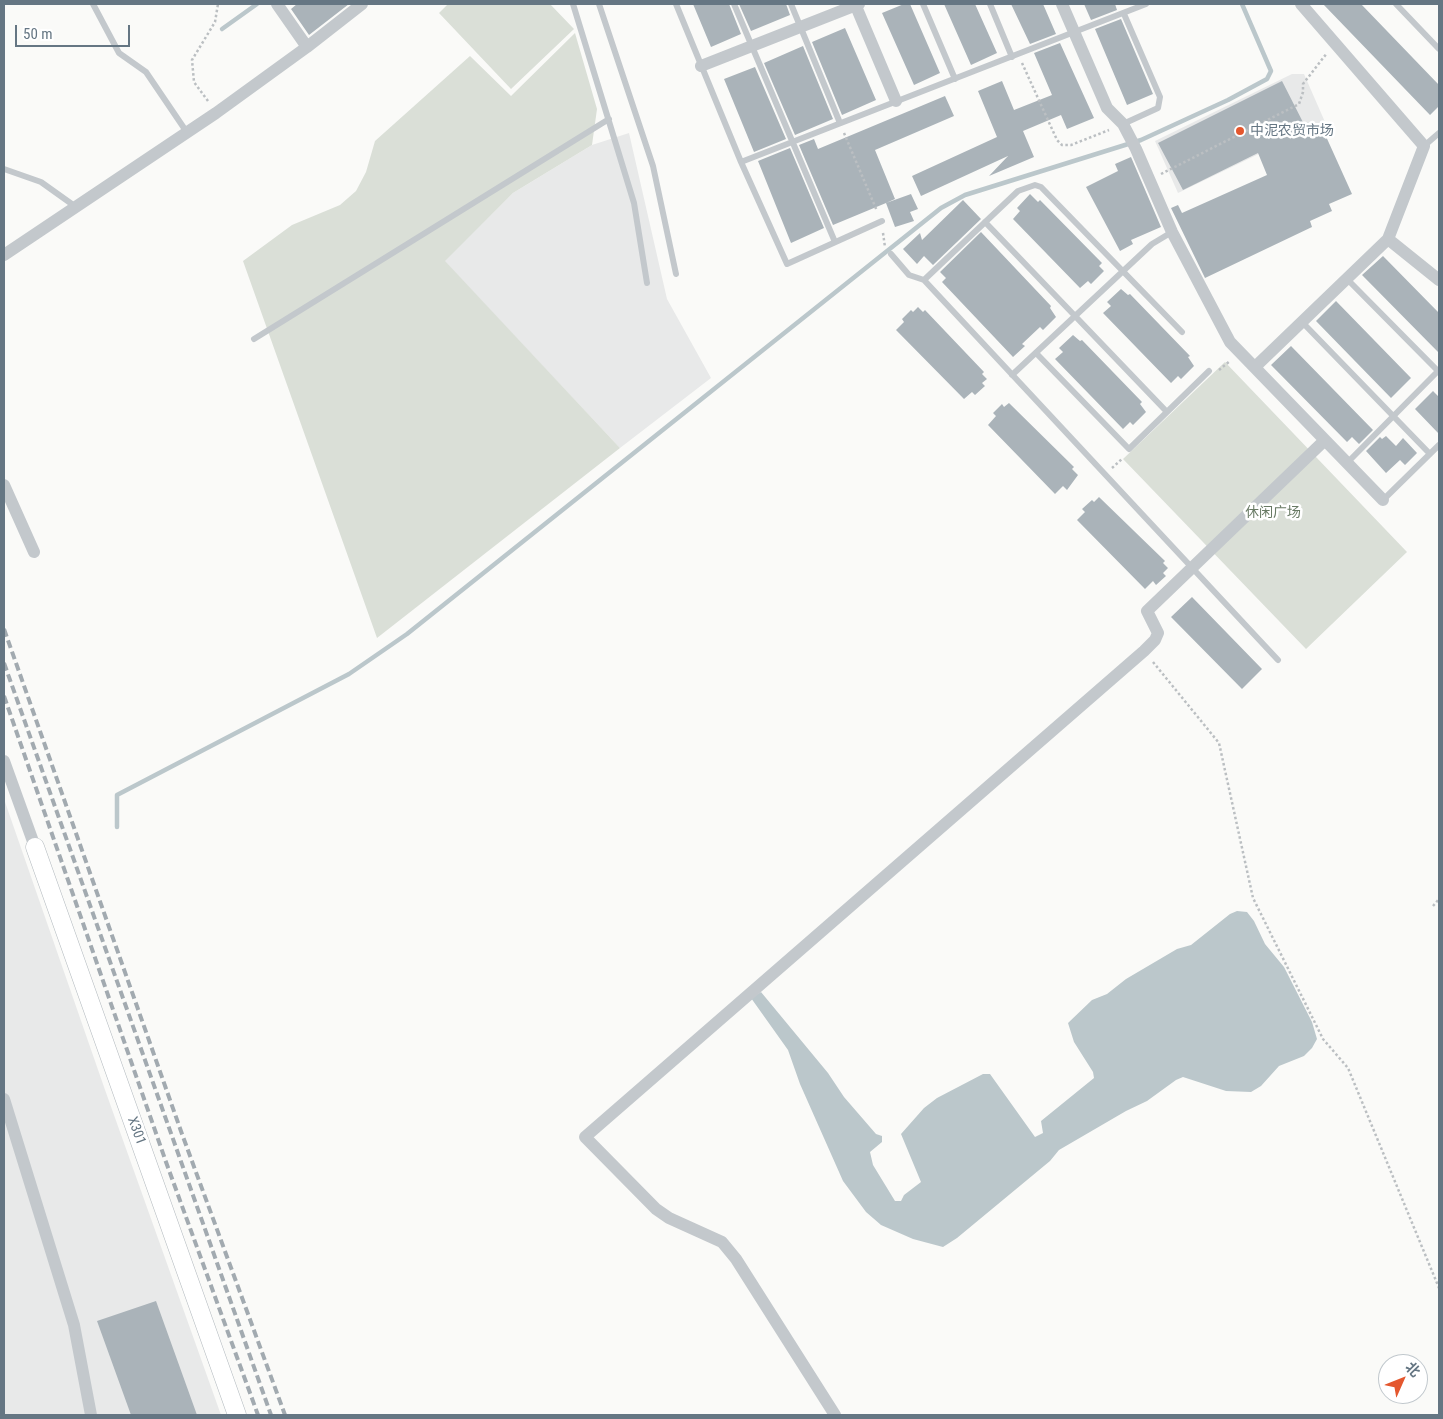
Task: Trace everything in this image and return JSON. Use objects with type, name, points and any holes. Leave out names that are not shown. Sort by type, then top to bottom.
[{"type":"main road","name":"X301","points":[[35,847],[237,1415]]},
{"type":"street","points":[[277,4],[307,47]]},
{"type":"street","points":[[4,255],[186,131],[216,113],[307,47],[362,4]]},
{"type":"street","points":[[701,66],[857,4],[896,101]]},
{"type":"street","points":[[1062,4],[1108,108],[1125,130],[1136,149],[1172,232],[1230,342],[1383,500]]},
{"type":"street","points":[[1256,367],[1348,280],[1388,238],[1424,146],[1301,4]]},
{"type":"street","points":[[1388,238],[1439,280]]},
{"type":"street","points":[[835,1415],[736,1259],[722,1242],[669,1218],[656,1209],[584,1137],[1144,651],[1155,640],[1158,633],[1148,611],[1325,440]]},
{"type":"street","points":[[4,485],[34,552]]},
{"type":"street","points":[[4,761],[35,847]]},
{"type":"street","points":[[4,1100],[74,1325],[91,1415]]},
{"type":"lane","points":[[93,4],[119,53],[146,72],[186,131]]},
{"type":"lane","points":[[573,4],[634,203],[646,283]]},
{"type":"lane","points":[[600,4],[653,166],[676,274]]},
{"type":"lane","points":[[676,4],[741,162],[787,264],[882,221]]},
{"type":"lane","points":[[734,4],[835,242]]},
{"type":"lane","points":[[791,4],[840,123]]},
{"type":"lane","points":[[923,4],[955,79]]},
{"type":"lane","points":[[990,4],[1016,56]]},
{"type":"lane","points":[[741,162],[1124,14],[1134,6],[1146,4]]},
{"type":"lane","points":[[1396,4],[1439,49]]},
{"type":"lane","points":[[1124,14],[1160,97],[1158,108],[1125,130]]},
{"type":"lane","points":[[254,339],[609,119]]},
{"type":"lane","points":[[1424,146],[1439,133]]},
{"type":"lane","points":[[4,169],[41,182],[76,207]]},
{"type":"lane","points":[[924,280],[1018,191],[1035,185],[1041,187],[1182,332]]},
{"type":"lane","points":[[986,222],[1167,412]]},
{"type":"lane","points":[[1012,375],[1152,244],[1172,232]]},
{"type":"lane","points":[[891,254],[909,275],[924,280],[1278,660]]},
{"type":"lane","points":[[1347,463],[1439,370],[1348,280]]},
{"type":"lane","points":[[1303,323],[1430,454]]},
{"type":"lane","points":[[1036,353],[1128,449],[1209,371]]},
{"type":"lane","points":[[1383,500],[1439,445]]},
{"type":"path","points":[[216,113],[194,82],[192,60],[215,22],[218,4]]},
{"type":"path","points":[[1151,180],[1299,104],[1303,92],[1303,84],[1336,43]]},
{"type":"path","points":[[1016,56],[1057,140],[1062,145],[1071,145],[1125,130]]},
{"type":"path","points":[[840,123],[882,221],[884,246]]},
{"type":"path","points":[[1144,651],[1220,743],[1253,898],[1323,1038],[1348,1068],[1439,1288]]},
{"type":"path","points":[[1433,906],[1439,899]]},
{"type":"shaded area","name":"中泥农贸市场","points":[[1292,74],[1304,74],[1325,122],[1178,193],[1155,141]]},
{"type":"shaded area","points":[[629,133],[667,299],[711,378],[620,448],[444,261],[513,193],[592,145]]},
{"type":"shaded area","points":[[4,799],[104,1087],[221,1415],[4,1415]]},
{"type":"shaded area","points":[[1237,911],[1247,912],[1254,921],[1265,944],[1284,967],[1312,1022],[1317,1039],[1312,1048],[1304,1056],[1279,1066],[1261,1086],[1251,1092],[1226,1091],[1183,1077],[1176,1080],[1147,1101],[1059,1150],[1050,1161],[957,1238],[943,1247],[913,1239],[881,1225],[866,1212],[843,1181],[800,1084],[788,1050],[751,998],[761,992],[828,1073],[844,1097],[876,1134],[882,1136],[882,1142],[870,1152],[873,1165],[895,1201],[901,1201],[904,1195],[921,1182],[901,1134],[924,1108],[937,1098],[983,1074],[990,1074],[1035,1137],[1043,1133],[1041,1121],[1094,1078],[1093,1072],[1074,1042],[1068,1023],[1092,1000],[1107,994],[1126,979],[1177,949],[1191,945],[1230,914]]},
{"type":"green space","points":[[448,4],[550,4],[574,29],[511,89],[439,13]]},
{"type":"green space","points":[[575,33],[597,109],[592,145],[513,193],[445,261],[620,448],[377,638],[243,261],[292,225],[340,205],[356,191],[366,172],[375,141],[470,56],[511,96]]},
{"type":"green space","name":"休闲广场","points":[[1225,362],[1407,552],[1306,649],[1123,459]]},
{"type":"building","points":[[297,4],[349,4],[309,35],[291,9]]},
{"type":"building","points":[[693,4],[729,4],[741,34],[711,47]]},
{"type":"building","points":[[739,4],[786,4],[790,15],[751,31]]},
{"type":"building","points":[[904,4],[910,4],[940,73],[914,85],[882,13]]},
{"type":"building","points":[[944,4],[975,4],[997,53],[971,65]]},
{"type":"building","points":[[1011,4],[1043,4],[1056,34],[1030,44]]},
{"type":"building","points":[[1084,4],[1115,4],[1117,10],[1091,20]]},
{"type":"building","points":[[1323,4],[1361,4],[1439,85],[1439,106],[1430,115]]},
{"type":"building","points":[[1121,19],[1153,94],[1127,105],[1095,29]]},
{"type":"building","points":[[845,28],[876,100],[842,115],[812,42]]},
{"type":"building","points":[[1060,43],[1094,118],[1067,129],[1061,115],[1023,131],[1034,157],[989,176],[1008,156],[921,196],[912,176],[997,137],[978,91],[1002,81],[1014,110],[1052,95],[1034,53]]},
{"type":"building","points":[[803,46],[833,119],[795,135],[764,63]]},
{"type":"building","points":[[755,67],[786,139],[754,152],[724,79]]},
{"type":"building","points":[[1282,81],[1311,138],[1324,132],[1352,194],[1329,204],[1332,211],[1310,221],[1312,227],[1205,278],[1171,208],[1178,205],[1182,213],[1267,175],[1258,153],[1183,190],[1158,143]]},
{"type":"building","points":[[945,96],[954,116],[875,150],[895,199],[833,225],[799,145],[814,139],[818,149]]},
{"type":"building","points":[[790,148],[824,228],[791,243],[758,161]]},
{"type":"building","points":[[1131,157],[1161,227],[1131,240],[1133,244],[1120,251],[1086,187],[1118,171],[1115,164]]},
{"type":"building","points":[[911,194],[918,209],[910,212],[914,221],[895,227],[886,203]]},
{"type":"building","points":[[1030,194],[1038,202],[1040,200],[1102,263],[1099,266],[1104,271],[1091,284],[1088,281],[1080,288],[1013,219],[1020,211],[1017,208]]},
{"type":"building","points":[[963,200],[981,219],[933,265],[924,256],[917,264],[903,249],[920,233],[922,240]]},
{"type":"building","points":[[981,232],[1051,306],[1050,308],[1056,317],[1043,330],[1040,327],[1022,344],[1025,346],[1013,357],[942,282],[946,278],[940,272]]},
{"type":"building","points":[[1383,256],[1439,313],[1439,353],[1362,275]]},
{"type":"building","points":[[1121,289],[1128,295],[1130,294],[1190,356],[1188,357],[1194,366],[1181,379],[1178,376],[1171,383],[1103,313],[1111,306],[1107,302]]},
{"type":"building","points":[[1336,301],[1411,378],[1391,398],[1316,321]]},
{"type":"building","points":[[918,307],[923,312],[925,310],[984,372],[982,374],[987,379],[982,383],[985,386],[975,395],[972,392],[964,399],[896,330],[904,322],[902,319],[911,310],[913,312]]},
{"type":"building","points":[[1073,335],[1080,341],[1082,340],[1142,402],[1140,404],[1146,412],[1133,425],[1130,422],[1123,429],[1055,359],[1063,352],[1059,348]]},
{"type":"building","points":[[1291,346],[1373,430],[1359,444],[1352,437],[1347,442],[1271,365]]},
{"type":"building","points":[[1433,391],[1439,397],[1439,434],[1415,409]]},
{"type":"building","points":[[1009,403],[1074,467],[1072,469],[1078,475],[1067,490],[1063,486],[1055,494],[988,425],[996,416],[993,413],[1002,404],[1004,407]]},
{"type":"building","points":[[1386,436],[1396,446],[1403,438],[1417,453],[1405,465],[1400,460],[1386,473],[1366,451],[1380,437],[1382,439]]},
{"type":"building","points":[[1099,497],[1165,561],[1163,563],[1168,568],[1163,573],[1166,576],[1156,585],[1153,581],[1145,589],[1077,520],[1085,512],[1082,509],[1092,500],[1094,502]]},
{"type":"building","points":[[1192,597],[1262,669],[1242,689],[1171,617]]},
{"type":"building","points":[[156,1301],[197,1415],[131,1415],[97,1321]]},
{"type":"waterway","points":[[222,29],[257,4]]},
{"type":"waterway","points":[[117,827],[117,795],[349,674],[407,634],[941,208],[965,195],[1141,140],[1228,100],[1267,79],[1271,71],[1242,4]]},
{"type":"railway","points":[[4,629],[182,1134],[285,1415]]},
{"type":"railway","points":[[4,663],[271,1415]]},
{"type":"railway","points":[[4,696],[166,1162],[258,1415]]},
{"type":"place","name":"中泥农贸市场","points":[[1240,131]]}]
